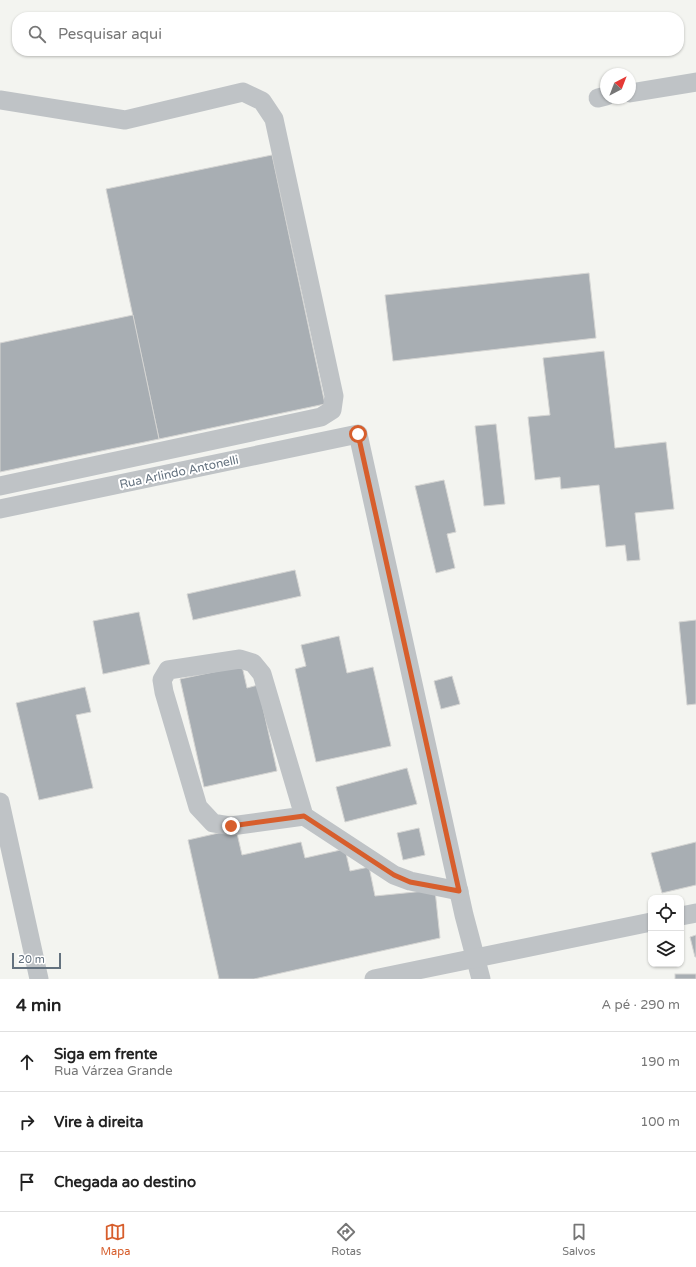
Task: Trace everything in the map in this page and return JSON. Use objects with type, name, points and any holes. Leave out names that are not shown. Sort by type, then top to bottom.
[{"type":"street","points":[[636,92],[696,82]]},
{"type":"street","points":[[0,100],[125,120],[243,92],[262,101],[274,119],[334,396],[332,410],[321,417],[0,486]]},
{"type":"street","name":"Rua Arlindo Antonelli","points":[[0,509],[358,434],[459,891]]},
{"type":"street","points":[[304,816],[231,826],[212,823],[198,807],[164,692],[162,680],[168,670],[240,659],[253,663],[262,674],[304,816],[394,875],[410,882],[459,891],[481,979]]},
{"type":"street","points":[[0,802],[39,979]]},
{"type":"street","points":[[684,915],[696,913]]},
{"type":"street","points":[[374,979],[648,923]]},
{"type":"building","points":[[272,155],[325,404],[159,439],[106,189]]},
{"type":"building","points":[[589,273],[596,338],[393,361],[385,295]]},
{"type":"building","points":[[133,315],[159,439],[0,472],[0,343]]},
{"type":"building","points":[[604,351],[615,448],[666,442],[674,509],[635,513],[640,560],[627,561],[625,545],[606,547],[599,485],[561,489],[560,477],[535,480],[528,417],[550,415],[543,358]]},
{"type":"building","points":[[496,424],[505,504],[484,506],[475,426]]},
{"type":"building","points":[[444,480],[456,532],[447,534],[455,568],[436,573],[415,486]]},
{"type":"building","points":[[295,570],[301,596],[193,620],[187,594]]},
{"type":"building","points":[[139,612],[150,664],[103,674],[93,621]]},
{"type":"building","points":[[696,620],[696,704],[687,705],[679,622]]},
{"type":"building","points":[[339,636],[347,673],[373,667],[391,746],[316,762],[295,669],[306,666],[301,645]]},
{"type":"building","points":[[242,666],[247,688],[258,685],[277,771],[204,787],[180,679]]},
{"type":"building","points":[[452,676],[460,704],[441,709],[434,681]]},
{"type":"building","points":[[85,687],[91,712],[76,715],[93,788],[39,800],[16,703]]},
{"type":"building","points":[[407,768],[417,804],[345,822],[336,787]]},
{"type":"building","points":[[419,828],[425,855],[403,860],[397,833]]},
{"type":"building","points":[[236,829],[242,855],[301,842],[305,858],[345,849],[350,871],[369,867],[375,896],[435,890],[440,938],[254,979],[219,979],[188,840]]},
{"type":"building","points":[[696,842],[696,885],[662,893],[651,853]]},
{"type":"building","points":[[696,935],[696,957],[695,957],[690,937]]},
{"type":"building","points":[[675,974],[696,974],[696,979],[675,979]]},
{"type":"route","points":[[231,826],[304,816],[394,875],[410,882],[459,891],[358,434]]}]
